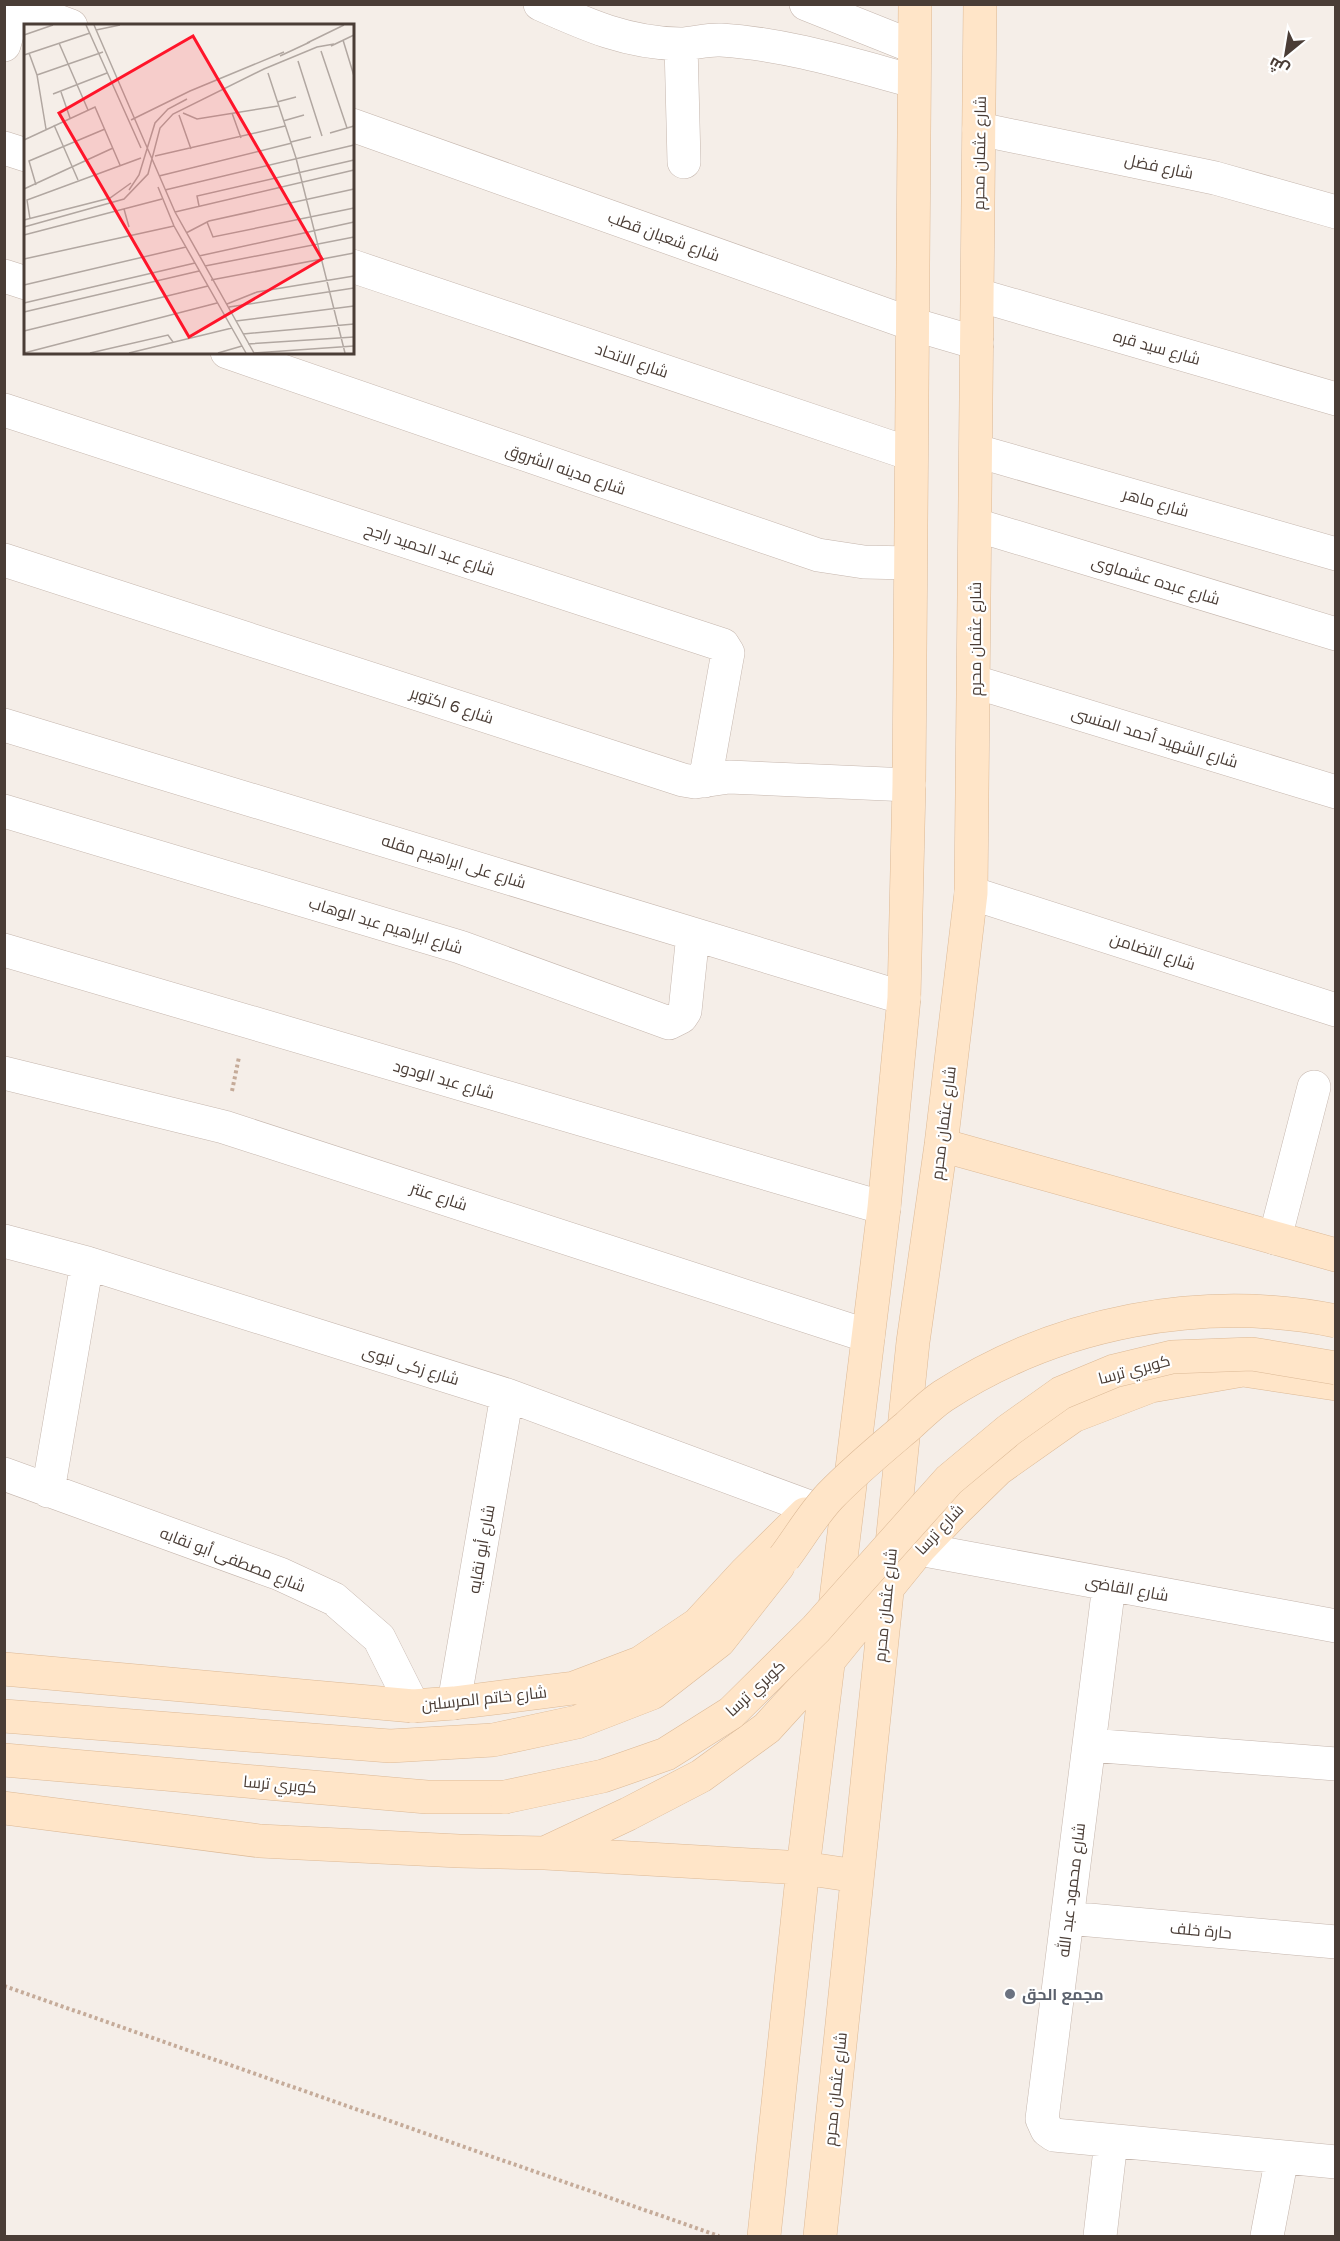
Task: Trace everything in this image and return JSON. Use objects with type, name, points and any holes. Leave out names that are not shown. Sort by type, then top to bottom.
[{"type":"main road","points":[[764,2236],[803,1868],[884,1208],[904,998],[909,785],[915,4]]},
{"type":"main road","name":"شارع عثمان محرم","points":[[820,2236],[913,1342],[941,1145],[971,893],[975,682],[980,4]]},
{"type":"main road","points":[[941,1145],[1335,1255]]},
{"type":"main road","points":[[4,1716],[390,1746],[493,1740],[577,1722],[652,1693],[719,1641],[829,1497],[942,1397],[1008,1360],[1078,1333],[1152,1316],[1228,1310],[1303,1315],[1335,1321]]},
{"type":"main road","name":"كوبري ترسا","points":[[4,1760],[427,1797],[506,1797],[603,1776],[666,1754],[731,1713],[816,1629],[949,1480],[1009,1430],[1061,1393],[1114,1371],[1172,1358],[1252,1354],[1335,1368]]},
{"type":"main road","name":"شارع ترسا","points":[[545,1853],[701,1776],[767,1728],[829,1660],[919,1549],[955,1510],[998,1469],[1073,1416],[1151,1386],[1243,1370],[1335,1384]]},
{"type":"main road","name":"شارع خاتم المرسلين","points":[[4,1669],[413,1706],[574,1688],[640,1663],[698,1624],[746,1572],[851,1473]]},
{"type":"main road","points":[[4,1808],[260,1840],[803,1868],[857,1876]]},
{"type":"street","points":[[540,4],[586,25],[633,40],[681,44],[719,40],[805,52],[913,81]]},
{"type":"street","points":[[806,4],[914,47]]},
{"type":"street","points":[[4,45],[15,5],[67,24]]},
{"type":"street","points":[[681,44],[684,162]]},
{"type":"street","name":"شارع شعبان قطب","points":[[354,126],[912,324],[977,343]]},
{"type":"street","name":"شارع فضل","points":[[979,129],[1215,178],[1335,213]]},
{"type":"street","points":[[4,148],[24,154]]},
{"type":"street","name":"شارع الاتحاد","points":[[354,267],[911,454]]},
{"type":"street","points":[[4,276],[24,282]]},
{"type":"street","name":"شارع سيد قره","points":[[978,295],[1335,399]]},
{"type":"street","name":"شارع مدينه الشروق","points":[[233,354],[818,555],[864,562],[910,563]]},
{"type":"street","name":"شارع عبد الحميد راجح","points":[[4,410],[723,645],[728,653],[705,781]]},
{"type":"street","name":"شارع ماهر","points":[[977,451],[1335,554]]},
{"type":"street","name":"شارع عبده عشماوى","points":[[976,525],[1335,634]]},
{"type":"street","name":"شارع 6 اكتوبر","points":[[4,560],[683,780],[695,782],[729,777],[909,785]]},
{"type":"street","name":"شارع الشهيد أحمد المنسى","points":[[975,682],[1335,792]]},
{"type":"street","name":"شارع على ابراهيم مقله","points":[[4,725],[904,998]]},
{"type":"street","name":"شارع ابراهيم عبد الوهاب","points":[[4,811],[460,947],[669,1023],[681,1017],[685,1011],[693,934]]},
{"type":"street","name":"شارع التضامن","points":[[971,893],[1335,1010]]},
{"type":"street","name":"شارع عبد الودود","points":[[4,950],[884,1208]]},
{"type":"street","name":"شارع عنتر","points":[[4,1073],[224,1127],[868,1336]]},
{"type":"street","points":[[1275,1238],[1314,1087]]},
{"type":"street","name":"شارع زكى نبوى","points":[[4,1241],[87,1263],[507,1395],[812,1508]]},
{"type":"street","points":[[48,1491],[87,1263]]},
{"type":"street","name":"شارع أبو نقايه","points":[[454,1703],[507,1395]]},
{"type":"street","name":"شارع مصطفى أبو نقابه","points":[[4,1474],[280,1574],[334,1599],[379,1638],[413,1706]]},
{"type":"street","name":"شارع القاضى","points":[[919,1549],[1335,1626]]},
{"type":"street","name":"شارع محمود عبد الله","points":[[1109,1585],[1042,2119],[1047,2130],[1054,2135],[1335,2162]]},
{"type":"street","points":[[1089,1746],[1335,1764]]},
{"type":"street","name":"حارة خلف","points":[[1067,1918],[1335,1942]]},
{"type":"street","points":[[1100,2236],[1111,2141]]},
{"type":"street","points":[[1267,2236],[1282,2157]]},
{"type":"path","points":[[224,1127],[247,1021]]},
{"type":"path","points":[[4,1986],[719,2236]]},
{"type":"place","name":"مجمع الحق","points":[[1010,1994]]}]
